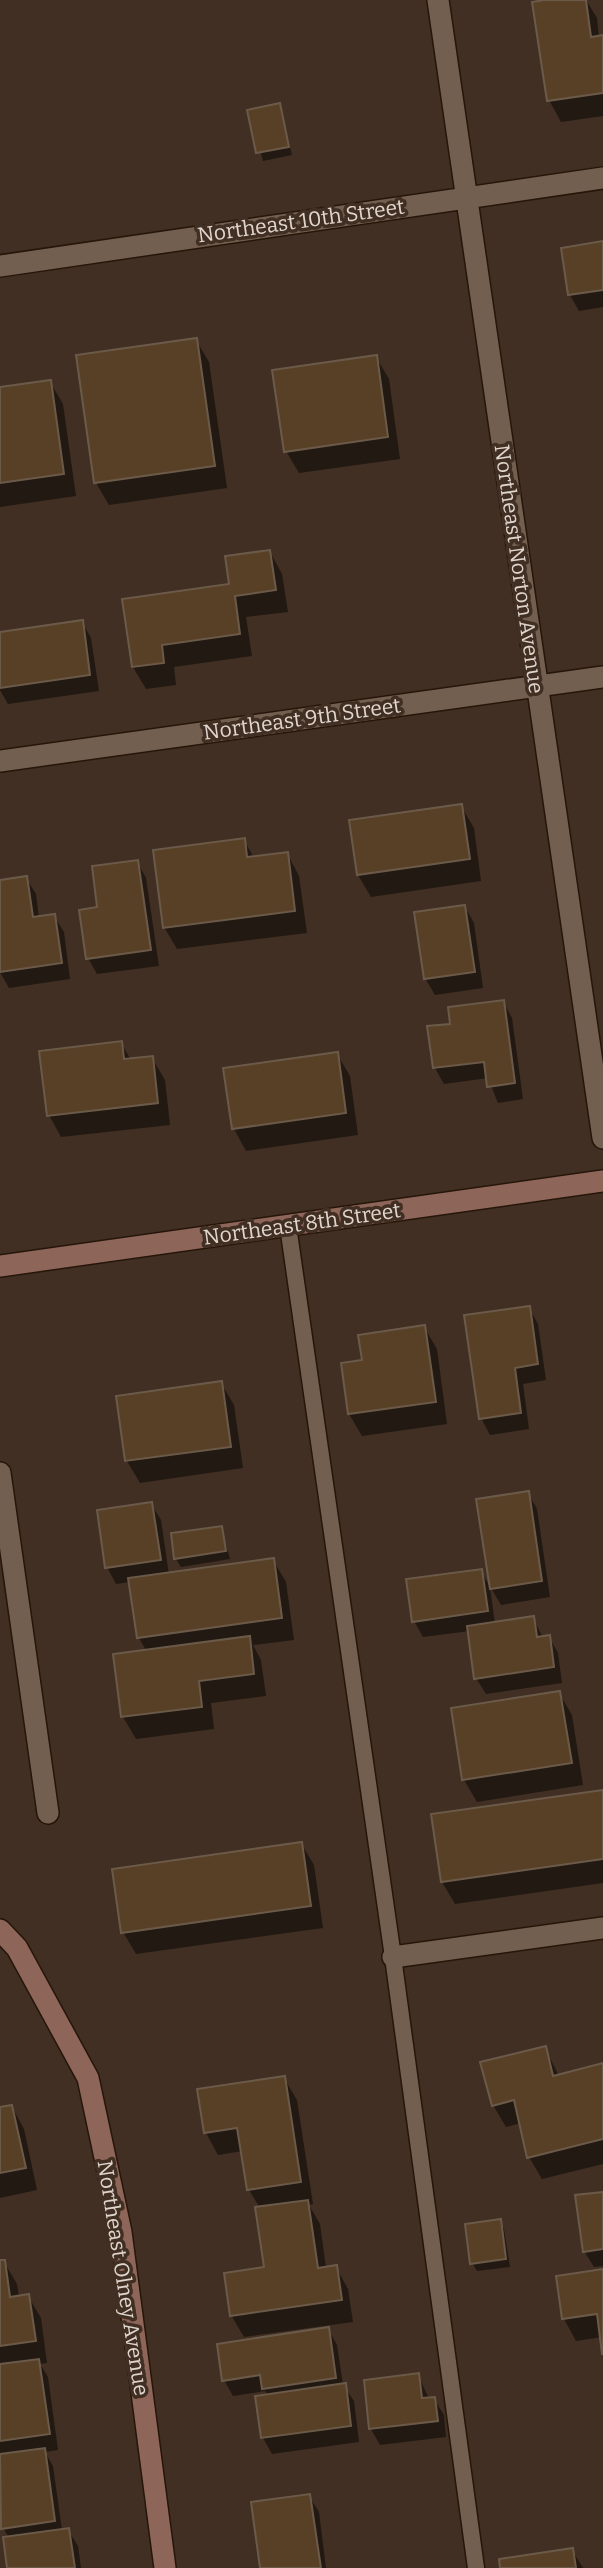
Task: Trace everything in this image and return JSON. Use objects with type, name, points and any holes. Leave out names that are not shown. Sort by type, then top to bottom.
[{"type":"main road","name":"Northeast 8th Street","points":[[0,1266],[603,1181]]},
{"type":"main road","name":"Northeast Olney Avenue","points":[[0,1930],[17,1948],[88,2078],[121,2232],[165,2568]]},
{"type":"street","name":"Northeast Norton Avenue","points":[[438,0],[535,687],[603,1138]]},
{"type":"street","name":"Northeast 10th Street","points":[[0,266],[603,178]]},
{"type":"street","name":"Northeast 9th Street","points":[[0,761],[603,677]]},
{"type":"street","points":[[0,1473],[48,1813]]},
{"type":"street","points":[[393,1957],[603,1928]]},
{"type":"lane","points":[[288,1226],[477,2568]]},
{"type":"building","points":[[586,0],[591,37],[603,35],[603,93],[547,101],[532,2]]},
{"type":"building","points":[[280,103],[289,147],[256,153],[247,110]]},
{"type":"building","points":[[603,241],[603,290],[568,295],[561,248]]},
{"type":"building","points":[[197,338],[215,466],[94,483],[76,355]]},
{"type":"building","points":[[377,355],[388,437],[284,452],[272,370]]},
{"type":"building","points":[[51,380],[64,474],[0,483],[0,387]]},
{"type":"building","points":[[270,550],[276,590],[235,596],[240,634],[162,645],[164,663],[132,667],[122,599],[229,584],[225,556]]},
{"type":"building","points":[[83,620],[90,675],[0,688],[0,632]]},
{"type":"building","points":[[462,804],[470,859],[357,875],[349,820]]},
{"type":"building","points":[[245,838],[247,857],[288,852],[295,911],[163,928],[153,850]]},
{"type":"building","points":[[138,860],[151,950],[86,959],[79,910],[97,907],[92,866]]},
{"type":"building","points":[[27,876],[33,917],[55,914],[62,963],[0,972],[0,880]]},
{"type":"building","points":[[465,905],[475,972],[424,979],[414,912]]},
{"type":"building","points":[[504,1000],[515,1083],[487,1087],[484,1062],[433,1068],[427,1026],[450,1024],[448,1007]]},
{"type":"building","points":[[122,1041],[124,1059],[153,1056],[158,1103],[47,1116],[39,1051]]},
{"type":"building","points":[[338,1052],[346,1113],[232,1129],[223,1068]]},
{"type":"building","points":[[530,1306],[538,1364],[515,1368],[521,1413],[479,1419],[464,1315]]},
{"type":"building","points":[[425,1325],[436,1402],[348,1414],[341,1363],[362,1360],[358,1335]]},
{"type":"building","points":[[222,1381],[231,1447],[125,1461],[116,1396]]},
{"type":"building","points":[[529,1491],[542,1581],[490,1589],[476,1499]]},
{"type":"building","points":[[152,1502],[161,1560],[105,1568],[97,1510]]},
{"type":"building","points":[[222,1526],[226,1551],[174,1559],[171,1533]]},
{"type":"building","points":[[274,1558],[282,1618],[137,1638],[128,1578]]},
{"type":"building","points":[[482,1569],[488,1611],[412,1622],[406,1579]]},
{"type":"building","points":[[534,1616],[537,1637],[550,1635],[554,1667],[474,1679],[467,1626]]},
{"type":"building","points":[[250,1636],[254,1674],[199,1681],[202,1707],[121,1717],[113,1654]]},
{"type":"building","points":[[560,1691],[572,1763],[462,1780],[451,1708]]},
{"type":"building","points":[[603,1790],[603,1859],[441,1882],[431,1814]]},
{"type":"building","points":[[302,1842],[311,1906],[121,1933],[112,1869]]},
{"type":"building","points":[[546,2046],[553,2076],[603,2063],[603,2139],[527,2158],[514,2100],[492,2106],[480,2062]]},
{"type":"building","points":[[285,2076],[301,2182],[247,2190],[237,2128],[204,2133],[197,2089]]},
{"type":"building","points":[[12,2105],[26,2168],[0,2173],[0,2107]]},
{"type":"building","points":[[603,2192],[603,2249],[583,2252],[575,2195]]},
{"type":"building","points":[[308,2200],[318,2268],[337,2265],[342,2300],[230,2316],[224,2273],[264,2267],[255,2207]]},
{"type":"building","points":[[501,2219],[506,2259],[470,2264],[465,2224]]},
{"type":"building","points":[[0,2260],[5,2260],[10,2297],[29,2294],[36,2341],[0,2346]]},
{"type":"building","points":[[603,2269],[602,2354],[597,2314],[562,2319],[556,2276]]},
{"type":"building","points":[[329,2327],[336,2378],[262,2389],[260,2375],[222,2381],[217,2344]]},
{"type":"building","points":[[39,2359],[50,2434],[0,2441],[0,2364]]},
{"type":"building","points":[[419,2373],[422,2398],[435,2397],[438,2421],[369,2429],[364,2380]]},
{"type":"building","points":[[346,2383],[351,2426],[261,2438],[255,2396]]},
{"type":"building","points":[[45,2448],[55,2521],[1,2529],[0,2454]]},
{"type":"building","points":[[310,2494],[321,2568],[260,2568],[251,2502]]},
{"type":"building","points":[[69,2528],[75,2568],[7,2568],[3,2537]]},
{"type":"building","points":[[573,2548],[576,2568],[500,2568],[499,2559]]}]
